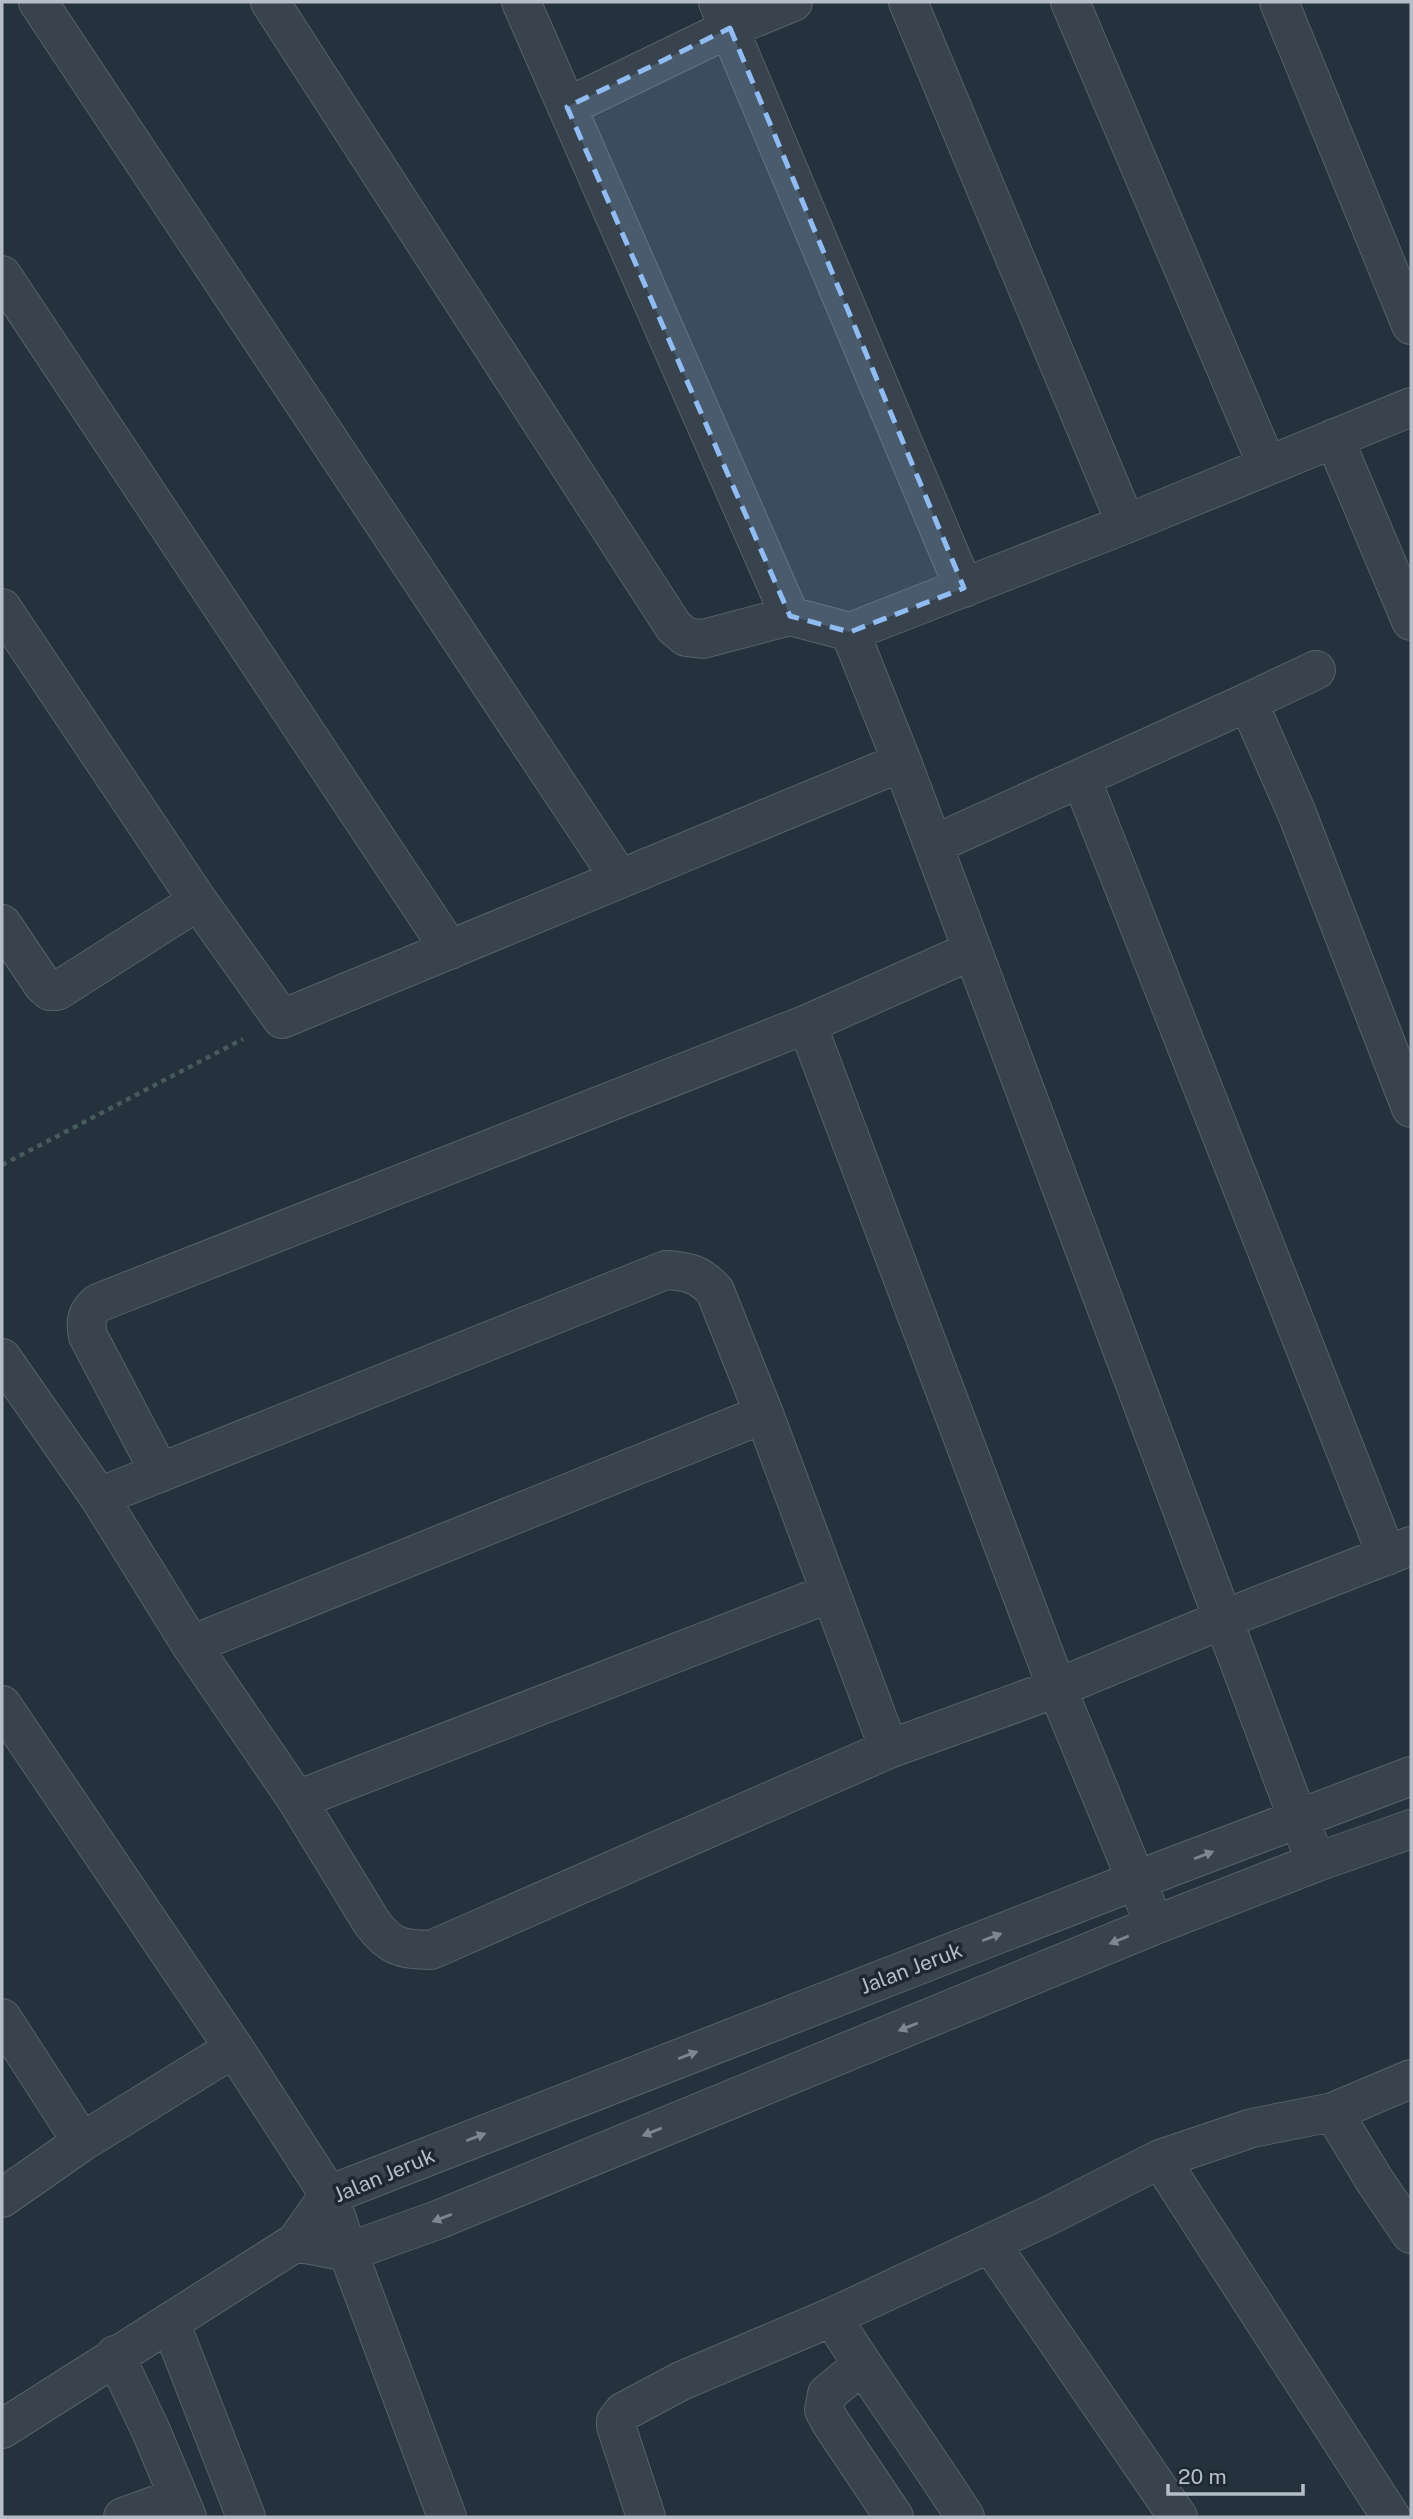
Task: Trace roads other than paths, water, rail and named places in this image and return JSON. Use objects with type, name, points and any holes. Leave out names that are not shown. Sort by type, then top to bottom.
[{"type":"street","points":[[38,2],[620,879]]},
{"type":"street","points":[[270,2],[674,627],[686,637],[703,639],[790,616],[850,632],[1126,524],[1411,407]]},
{"type":"street","points":[[521,2],[790,616]]},
{"type":"street","points":[[567,107],[724,15],[793,2]]},
{"type":"street","points":[[908,2],[1126,524]]},
{"type":"street","points":[[1070,2],[1267,465]]},
{"type":"street","points":[[1279,2],[1411,325]]},
{"type":"street","points":[[724,15],[964,588]]},
{"type":"street","points":[[2,275],[450,950]]},
{"type":"street","points":[[1334,438],[1411,621]]},
{"type":"street","points":[[2,608],[198,901],[282,1019],[902,762]]},
{"type":"street","points":[[850,632],[902,762],[1298,1819],[1317,1862]]},
{"type":"street","points":[[933,845],[1316,670]]},
{"type":"street","points":[[1248,702],[1296,811],[1411,1108]]},
{"type":"street","points":[[2,1358],[99,1497],[191,1645],[297,1800],[372,1923],[384,1938],[401,1949],[431,1950],[889,1749],[1057,1688],[1399,1551],[1081,778]]},
{"type":"street","points":[[2,924],[43,985],[50,991],[57,991],[198,901]]},
{"type":"street","points":[[160,1473],[88,1336],[85,1324],[89,1311],[99,1303],[807,1024],[971,951]]},
{"type":"street","points":[[807,1024],[1057,1688],[1155,1925]]},
{"type":"street","points":[[99,1497],[666,1270],[686,1271],[704,1279],[715,1291],[764,1414],[889,1749]]},
{"type":"street","points":[[191,1645],[764,1414]]},
{"type":"street","points":[[297,1800],[830,1594]]},
{"type":"street","points":[[2,1705],[234,2048],[329,2195],[447,2517]]},
{"type":"street","name":"Jalan Jeruk","points":[[296,2242],[329,2195],[1411,1776]]},
{"type":"street","points":[[2,2429],[296,2242],[348,2252],[440,2219],[1155,1925],[1317,1862],[1411,1829]]},
{"type":"street","points":[[2,2018],[82,2142]]},
{"type":"street","points":[[2,2198],[82,2142],[234,2048]]},
{"type":"street","points":[[646,2517],[616,2426],[616,2421],[623,2412],[681,2381],[832,2317],[990,2243],[1160,2159],[1252,2128],[1333,2112],[1411,2079]]},
{"type":"street","points":[[1333,2112],[1411,2234]]},
{"type":"street","points":[[1160,2159],[1391,2517]]},
{"type":"street","points":[[990,2243],[1178,2517]]},
{"type":"street","points":[[832,2317],[965,2517]]},
{"type":"street","points":[[170,2322],[246,2517]]},
{"type":"street","points":[[115,2355],[151,2431],[182,2507],[123,2517]]},
{"type":"street","points":[[862,2365],[827,2394],[824,2410],[894,2517]]},
{"type":"street","points":[[628,2469],[668,2517]]}]
